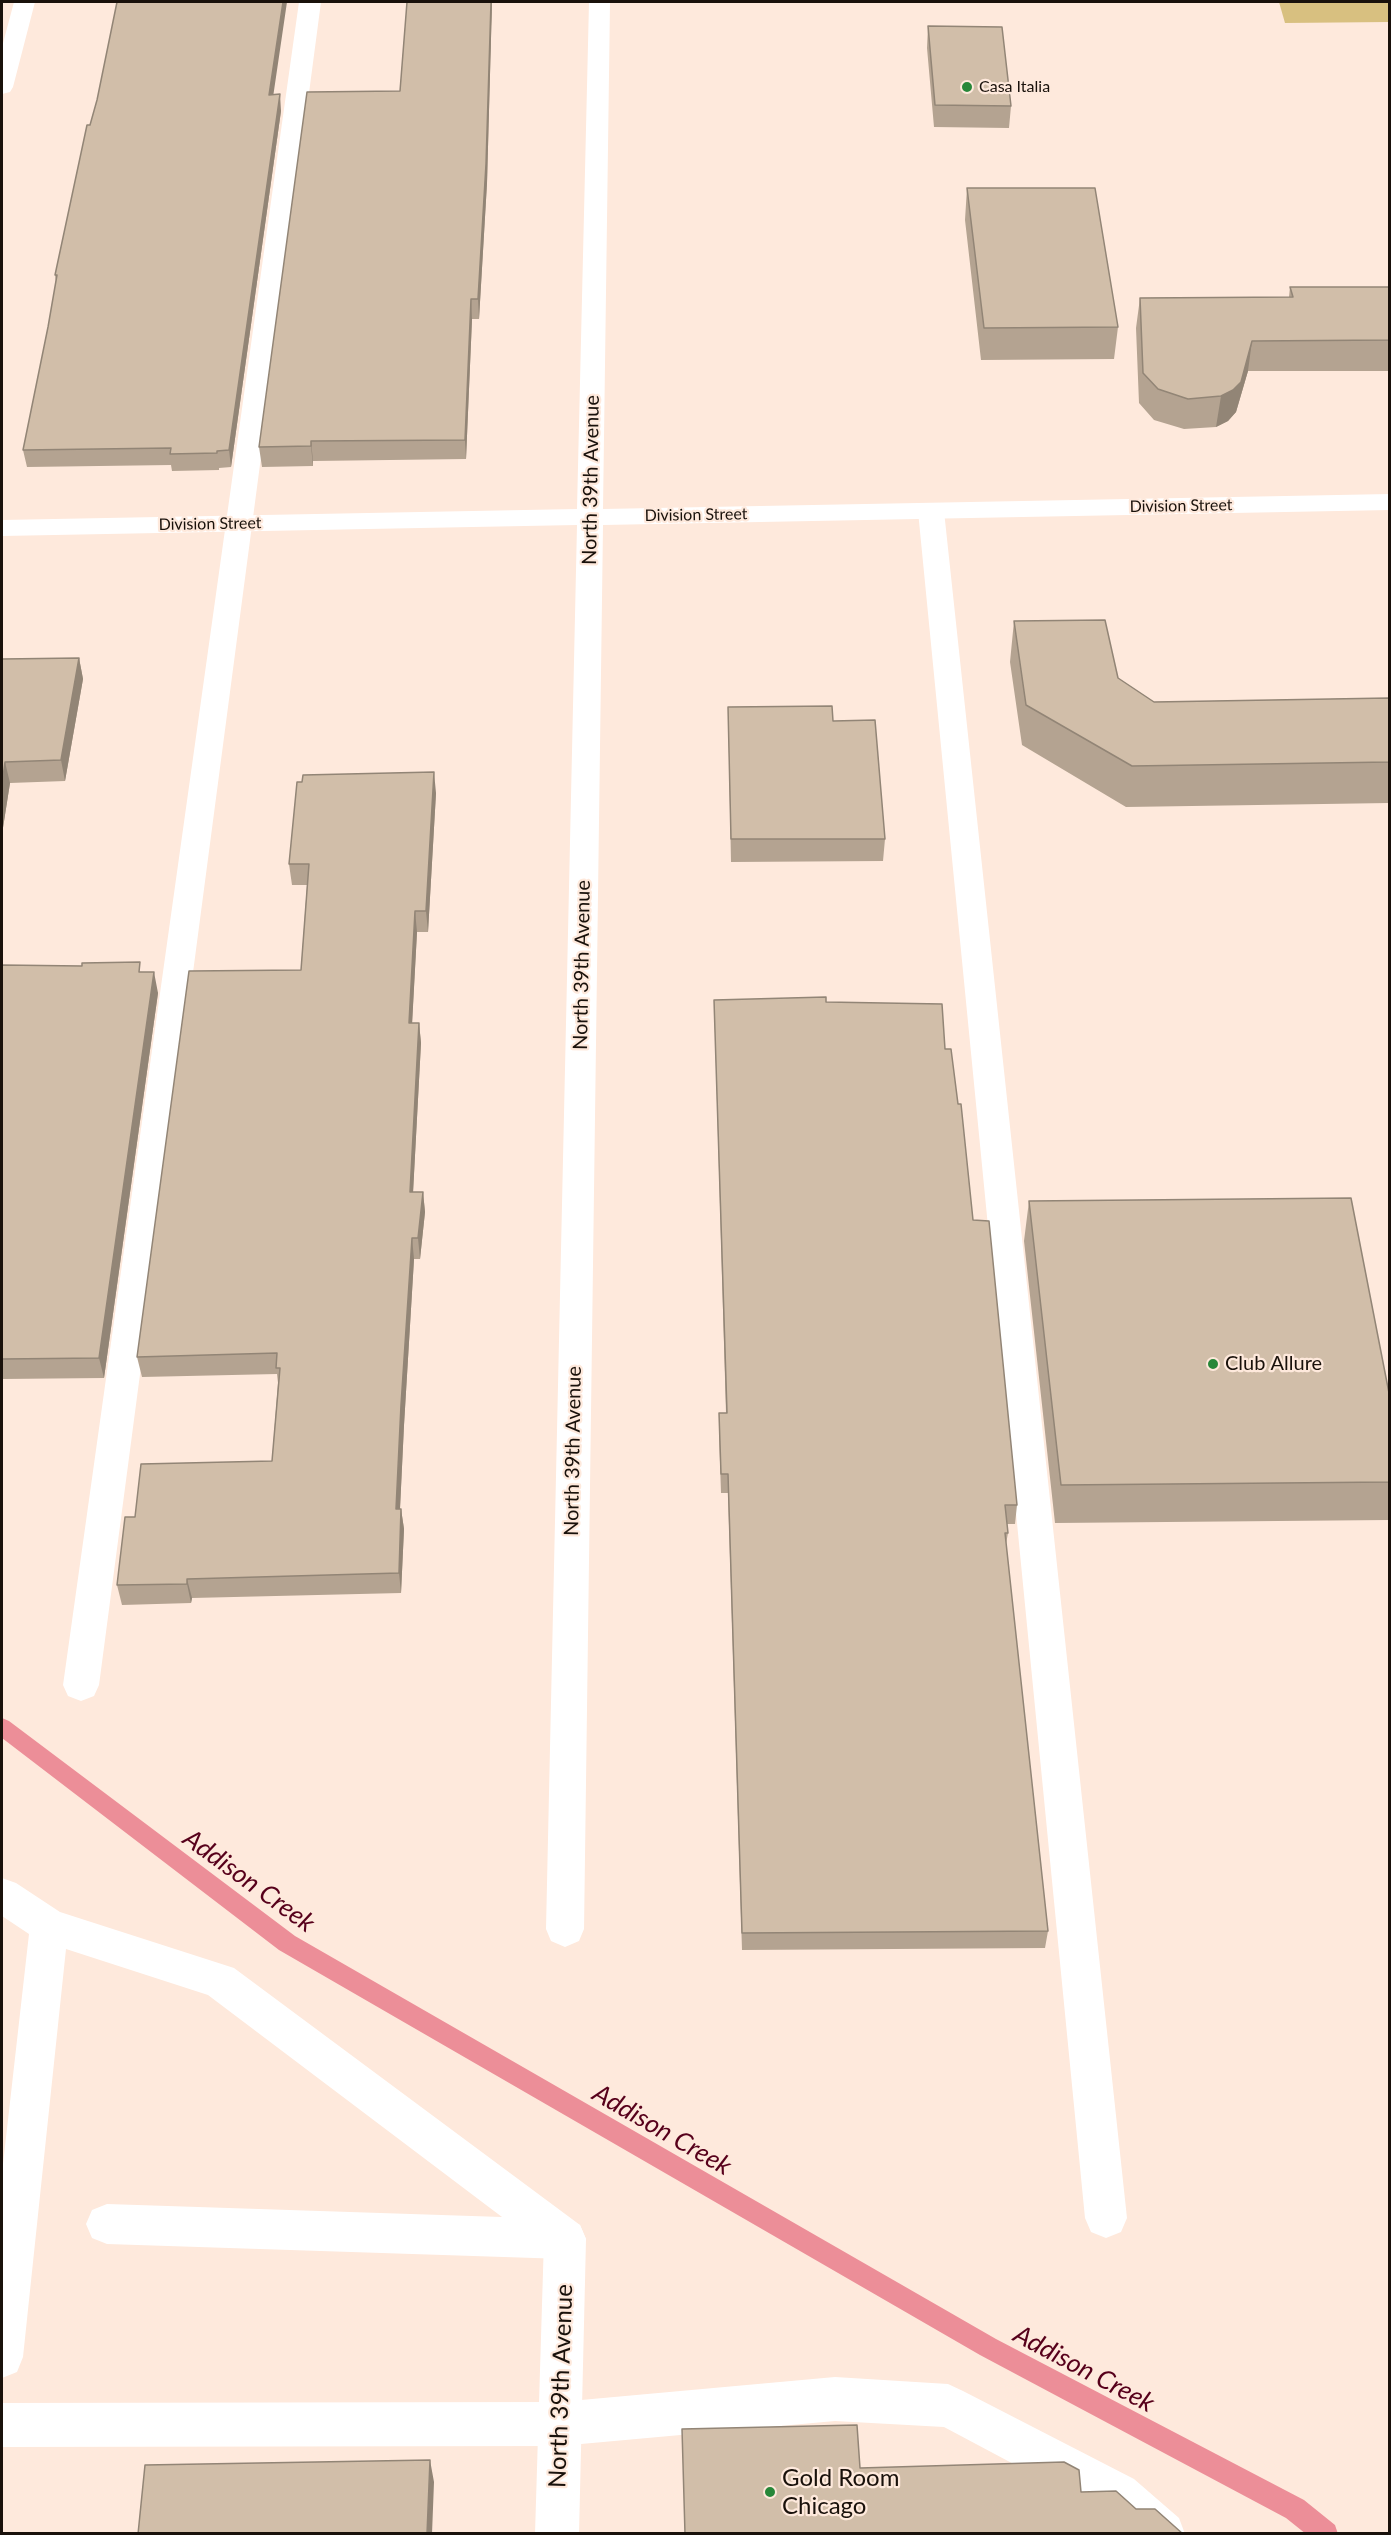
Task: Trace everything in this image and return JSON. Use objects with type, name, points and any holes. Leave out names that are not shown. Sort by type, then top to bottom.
[{"type":"street","points":[[2,87],[24,2]]},
{"type":"street","points":[[81,1685],[310,2]]},
{"type":"street","name":"North 39th Avenue","points":[[565,1929],[599,2]]},
{"type":"street","name":"Division Street","points":[[2,528],[1389,502]]},
{"type":"street","points":[[931,511],[1106,2218]]},
{"type":"street","points":[[2,1895],[49,1926],[220,1982],[565,2240]]},
{"type":"street","points":[[2,2357],[49,1926]]},
{"type":"street","points":[[107,2224],[565,2240]]},
{"type":"street","name":"North 39th Avenue","points":[[557,2534],[565,2240]]},
{"type":"street","points":[[2,2425],[560,2424],[835,2398],[948,2406],[1118,2495],[1163,2534]]},
{"type":"shaded area","points":[[1279,2],[1389,2],[1389,22],[1285,23]]},
{"type":"building","points":[[117,2],[283,2],[269,95],[280,94],[229,450],[217,451],[217,453],[170,454],[171,448],[23,450],[48,327],[57,275],[55,275],[87,125],[90,125],[97,100]]},
{"type":"building","points":[[407,2],[491,2],[486,164],[478,299],[471,299],[465,440],[311,441],[311,446],[259,447],[307,92],[400,91]]},
{"type":"building","name":"Casa Italia","points":[[928,26],[1002,27],[1011,106],[935,105]]},
{"type":"building","points":[[967,188],[1095,188],[1118,327],[984,328]]},
{"type":"building","points":[[1290,287],[1389,287],[1389,340],[1252,341],[1241,382],[1233,390],[1221,396],[1188,399],[1158,389],[1143,373],[1140,298],[1293,297]]},
{"type":"building","points":[[1105,620],[1118,678],[1154,702],[1389,698],[1389,762],[1132,766],[1026,705],[1014,621]]},
{"type":"building","points":[[79,658],[61,760],[5,762],[2,784],[2,659]]},
{"type":"building","points":[[832,706],[833,721],[875,720],[885,839],[731,839],[728,707]]},
{"type":"building","points":[[434,772],[426,911],[415,911],[409,1023],[419,1023],[410,1192],[423,1192],[418,1238],[412,1238],[401,1405],[396,1509],[401,1509],[399,1573],[187,1579],[187,1584],[117,1585],[125,1517],[135,1517],[141,1464],[272,1461],[280,1368],[276,1368],[277,1353],[137,1357],[189,971],[301,970],[309,864],[289,864],[297,782],[302,782],[303,775]]},
{"type":"building","points":[[140,962],[139,972],[154,972],[99,1358],[2,1359],[2,965],[82,966],[82,963]]},
{"type":"building","points":[[826,997],[826,1002],[942,1004],[945,1049],[951,1049],[958,1104],[961,1104],[973,1220],[989,1221],[1017,1505],[1005,1505],[1008,1533],[1005,1533],[1048,1931],[742,1933],[728,1474],[721,1474],[719,1413],[727,1413],[714,1000]]},
{"type":"building","name":"Club Allure","points":[[1351,1198],[1389,1393],[1389,1482],[1061,1485],[1029,1201]]},
{"type":"building","name":"Gold Room Chicago","points":[[857,2425],[860,2468],[1064,2462],[1079,2470],[1081,2492],[1116,2491],[1136,2509],[1155,2509],[1183,2534],[685,2534],[682,2429]]},
{"type":"building","points":[[430,2460],[427,2534],[138,2534],[145,2465]]},
{"type":"waterway","name":"Addison Creek","points":[[2,1727],[287,1943],[988,2347],[1295,2509],[1326,2534]]},
{"type":"place","name":"Casa Italia","points":[[967,87]]},
{"type":"place","name":"Club Allure","points":[[1213,1364]]},
{"type":"place","name":"Gold Room Chicago","points":[[770,2492]]}]
